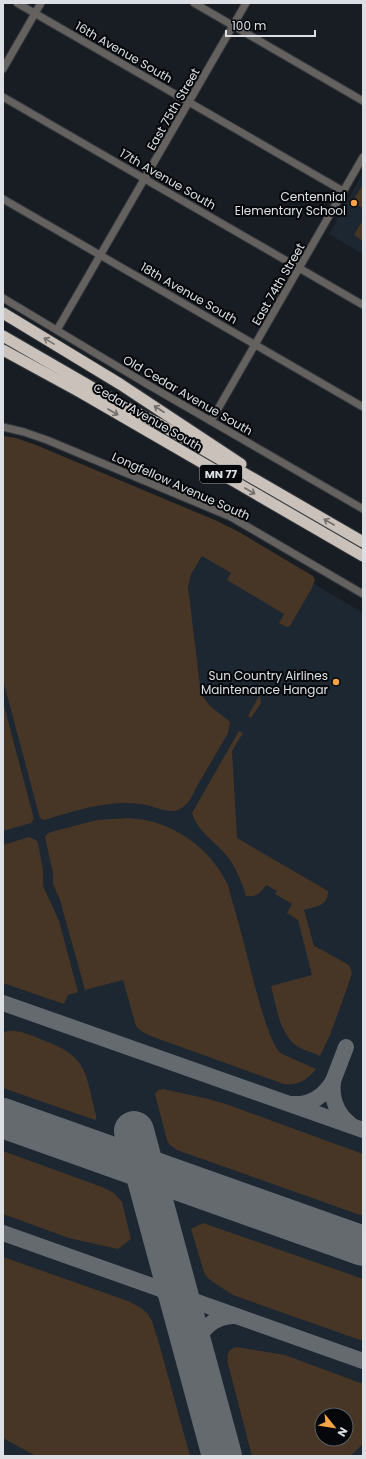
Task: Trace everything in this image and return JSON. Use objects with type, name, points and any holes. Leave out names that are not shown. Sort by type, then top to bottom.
[{"type":"highway","points":[[3,313],[158,408],[237,461],[258,481]]},
{"type":"highway","points":[[3,333],[33,353]]},
{"type":"highway","name":"Cedar Avenue South","points":[[3,336],[363,542]]},
{"type":"highway","name":"Cedar Avenue South","points":[[3,350],[80,392],[363,556]]},
{"type":"street","name":"16th Avenue South","points":[[17,3],[344,192]]},
{"type":"street","points":[[3,69],[41,3]]},
{"type":"street","points":[[194,3],[363,101]]},
{"type":"street","name":"East 75th Street","points":[[57,330],[246,3]]},
{"type":"street","name":"17th Avenue South","points":[[3,97],[363,304]]},
{"type":"street","name":"East 74th Street","points":[[211,421],[363,157]]},
{"type":"street","name":"18th Avenue South","points":[[3,199],[363,407]]},
{"type":"street","name":"Old Cedar Avenue South","points":[[3,298],[363,509]]},
{"type":"street","name":"Longfellow Avenue South","points":[[3,427],[47,440],[231,517],[363,594]]},
{"type":"shaded area","name":"Centennial Elementary School","points":[[363,173],[363,254],[329,234]]},
{"type":"shaded area","points":[[363,184],[363,208],[352,203]]},
{"type":"shaded area","points":[[361,223],[363,224],[363,241],[354,235]]},
{"type":"shaded area","points":[[3,436],[16,438],[36,445],[217,521],[239,532],[313,576],[315,580],[290,626],[287,627],[279,623],[284,614],[227,580],[231,573],[202,556],[191,574],[188,587],[201,694],[210,706],[230,722],[228,733],[192,797],[179,809],[169,811],[141,804],[117,803],[82,809],[44,820],[40,818],[3,680]]},
{"type":"shaded area","points":[[3,449],[311,582],[363,613],[363,1456],[3,1456]]},
{"type":"shaded area","points":[[260,694],[261,703],[251,718],[248,716]]},
{"type":"shaded area","points":[[3,702],[34,819],[31,823],[3,831]]},
{"type":"shaded area","points":[[239,731],[243,733],[232,751],[237,838],[328,891],[324,903],[304,910],[314,946],[349,965],[352,973],[330,1035],[320,1056],[300,1048],[289,1038],[281,1025],[271,986],[312,975],[298,920],[287,913],[292,904],[275,894],[277,891],[266,885],[258,894],[246,896],[238,875],[227,856],[202,831],[192,813]]},
{"type":"shaded area","points":[[128,818],[144,820],[174,830],[199,847],[220,871],[228,885],[270,1035],[276,1047],[282,1054],[316,1069],[306,1079],[294,1084],[284,1084],[159,1039],[141,1031],[136,1026],[123,980],[85,990],[60,900],[53,884],[53,873],[45,837],[51,832],[97,820]]},
{"type":"shaded area","points":[[29,837],[36,840],[38,843],[43,871],[43,886],[59,921],[78,992],[68,995],[64,1004],[3,983],[3,845]]},
{"type":"shaded area","points":[[8,1031],[24,1033],[56,1045],[76,1059],[86,1076],[96,1115],[95,1120],[3,1088],[3,1033]]},
{"type":"shaded area","points":[[163,1089],[226,1104],[363,1154],[363,1216],[177,1150],[170,1145],[167,1140],[155,1094],[158,1090]]},
{"type":"shaded area","points":[[3,1151],[102,1187],[114,1193],[122,1202],[131,1239],[118,1249],[69,1238],[3,1214]]},
{"type":"shaded area","points":[[203,1223],[363,1279],[363,1341],[233,1295],[213,1282],[204,1272],[191,1229]]},
{"type":"shaded area","points":[[3,1257],[128,1301],[147,1313],[152,1321],[160,1347],[190,1456],[36,1456],[3,1438]]},
{"type":"shaded area","points":[[236,1347],[285,1355],[363,1384],[363,1444],[350,1456],[252,1456],[228,1364],[228,1353]]},
{"type":"taxiway","points":[[3,1003],[363,1130]]},
{"type":"taxiway","points":[[333,1081],[346,1047]]},
{"type":"taxiway","points":[[293,1104],[311,1101],[321,1095],[333,1081],[334,1100],[341,1115],[350,1124]]},
{"type":"taxiway","points":[[3,1233],[363,1361]]},
{"type":"taxiway","points":[[164,1292],[175,1302],[191,1341]]},
{"type":"taxiway","points":[[200,1375],[197,1352],[198,1342],[201,1335],[209,1325],[215,1321],[229,1316],[236,1316]]},
{"type":"runway","points":[[3,1118],[363,1246]]},
{"type":"runway","points":[[134,1131],[222,1456]]},
{"type":"place","name":"Centennial Elementary School","points":[[354,203]]},
{"type":"place","name":"Sun Country Airlines Maintenance Hangar","points":[[336,682]]}]
